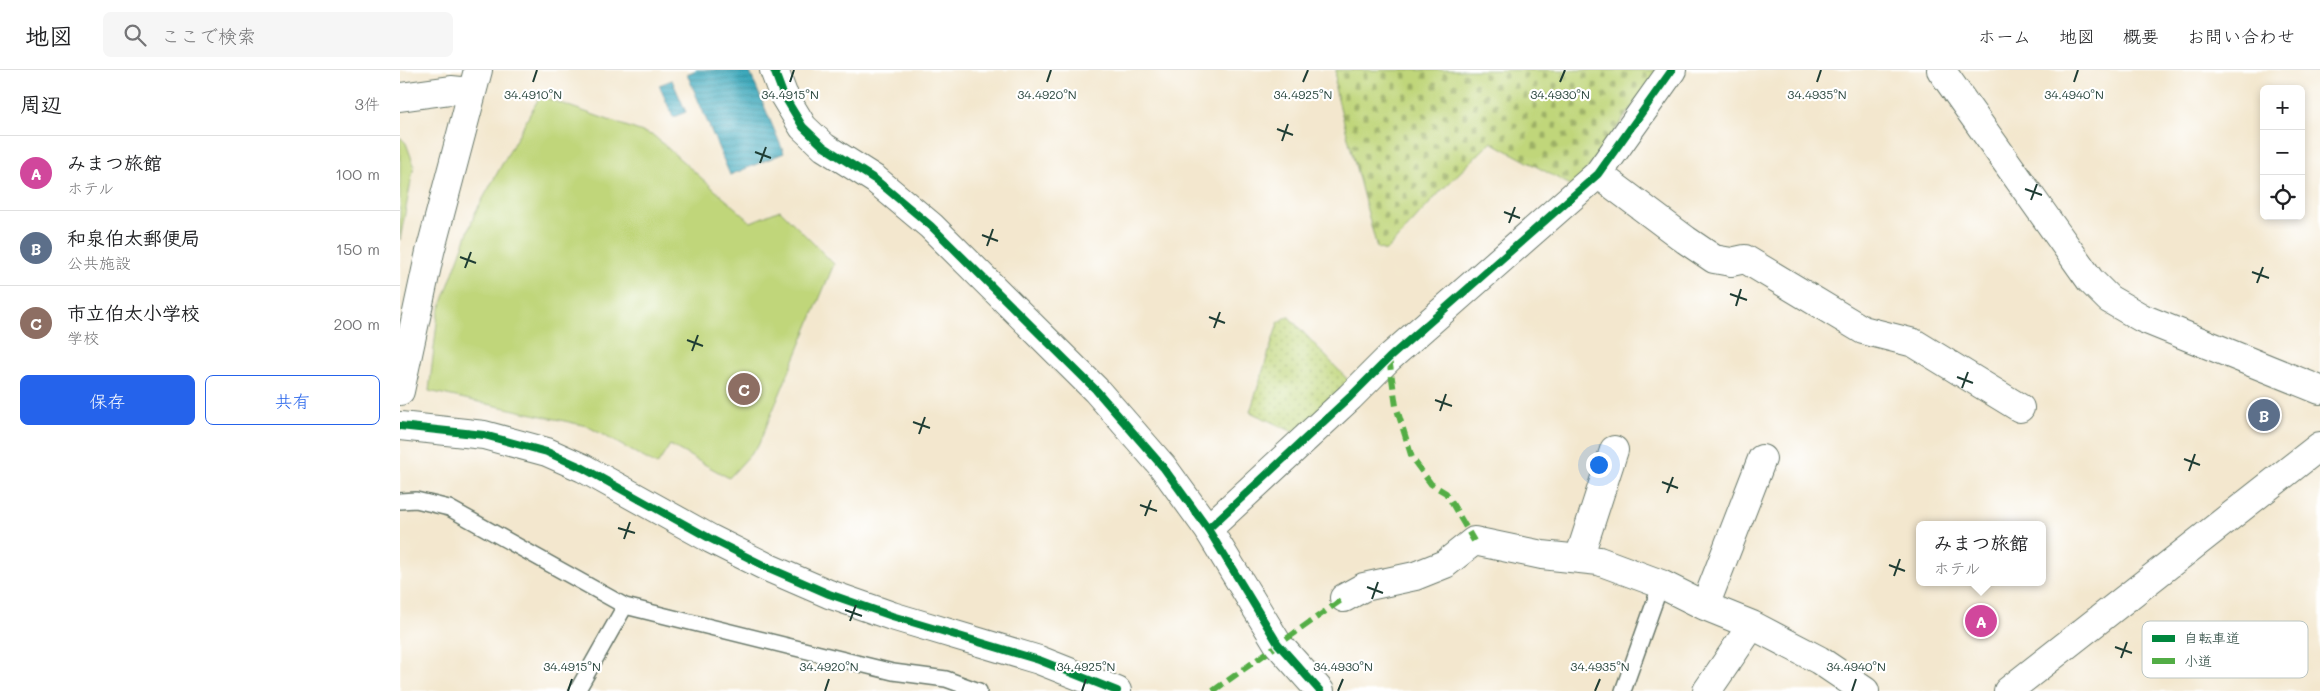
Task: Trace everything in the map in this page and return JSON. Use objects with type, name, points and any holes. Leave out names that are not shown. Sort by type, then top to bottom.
[{"type":"street","points":[[774,70],[782,94],[803,127],[824,147],[876,180],[931,226],[1096,390],[1162,468],[1208,529],[1278,644],[1320,691]]},
{"type":"street","points":[[1208,529],[1350,397],[1389,358],[1598,174],[1672,70]]},
{"type":"street","points":[[1941,70],[2090,280],[2109,299],[2142,318],[2320,390]]},
{"type":"street","points":[[400,96],[451,90],[475,81]]},
{"type":"street","points":[[400,391],[430,252],[475,81]]},
{"type":"street","points":[[1598,174],[1714,259],[1731,262],[1745,259],[1863,330],[1914,343],[2020,408]]},
{"type":"street","points":[[400,426],[484,434],[547,452],[584,468],[761,564],[829,594],[892,616],[1040,660],[1117,691]]},
{"type":"street","points":[[2008,691],[2320,446]]},
{"type":"street","points":[[1579,558],[1614,450]]},
{"type":"street","points":[[1705,606],[1762,459]]},
{"type":"street","points":[[1344,598],[1364,587],[1415,576],[1446,564],[1474,541],[1542,555],[1599,561],[1661,584],[1705,606],[1752,625],[1818,660],[1865,691]]},
{"type":"street","points":[[1707,691],[1752,625]]},
{"type":"lane","points":[[400,501],[416,500],[449,508],[625,606],[893,672],[946,679],[979,691]]},
{"type":"lane","points":[[1623,691],[1661,584]]},
{"type":"lane","points":[[577,691],[625,606]]},
{"type":"green space","points":[[1336,70],[1659,70],[1574,187],[1491,142],[1441,191],[1386,251],[1377,248],[1335,88]]},
{"type":"green space","points":[[540,96],[654,136],[751,222],[780,210],[834,264],[758,446],[729,478],[670,445],[657,465],[587,426],[429,391],[438,314],[475,213]]},
{"type":"green space","points":[[400,137],[406,143],[414,165],[400,240]]},
{"type":"green space","points":[[1288,316],[1348,380],[1302,436],[1250,412],[1278,323]]},
{"type":"water","points":[[696,70],[749,70],[784,153],[730,175],[687,74]]},
{"type":"water","points":[[672,80],[686,112],[673,117],[659,85]]},
{"type":"marked path","points":[[1389,358],[1396,406],[1412,458],[1431,484],[1446,493],[1474,541]]},
{"type":"marked path","points":[[1213,691],[1344,598]]},
{"type":"cycle path","points":[[774,70],[783,94],[803,127],[824,147],[876,180],[931,226],[1096,390],[1163,467],[1208,529],[1278,644],[1320,691]]},
{"type":"cycle path","points":[[1208,529],[1350,397],[1389,358],[1598,174],[1672,70]]},
{"type":"cycle path","points":[[400,426],[484,435],[547,452],[583,468],[711,539],[769,568],[829,594],[892,616],[1039,660],[1117,691]]},
{"type":"place","name":"市立伯太小学校","points":[[744,389]]},
{"type":"place","name":"和泉伯太郵便局","points":[[2264,415]]},
{"type":"place","name":"みまつ旅館","points":[[1981,621]]}]
